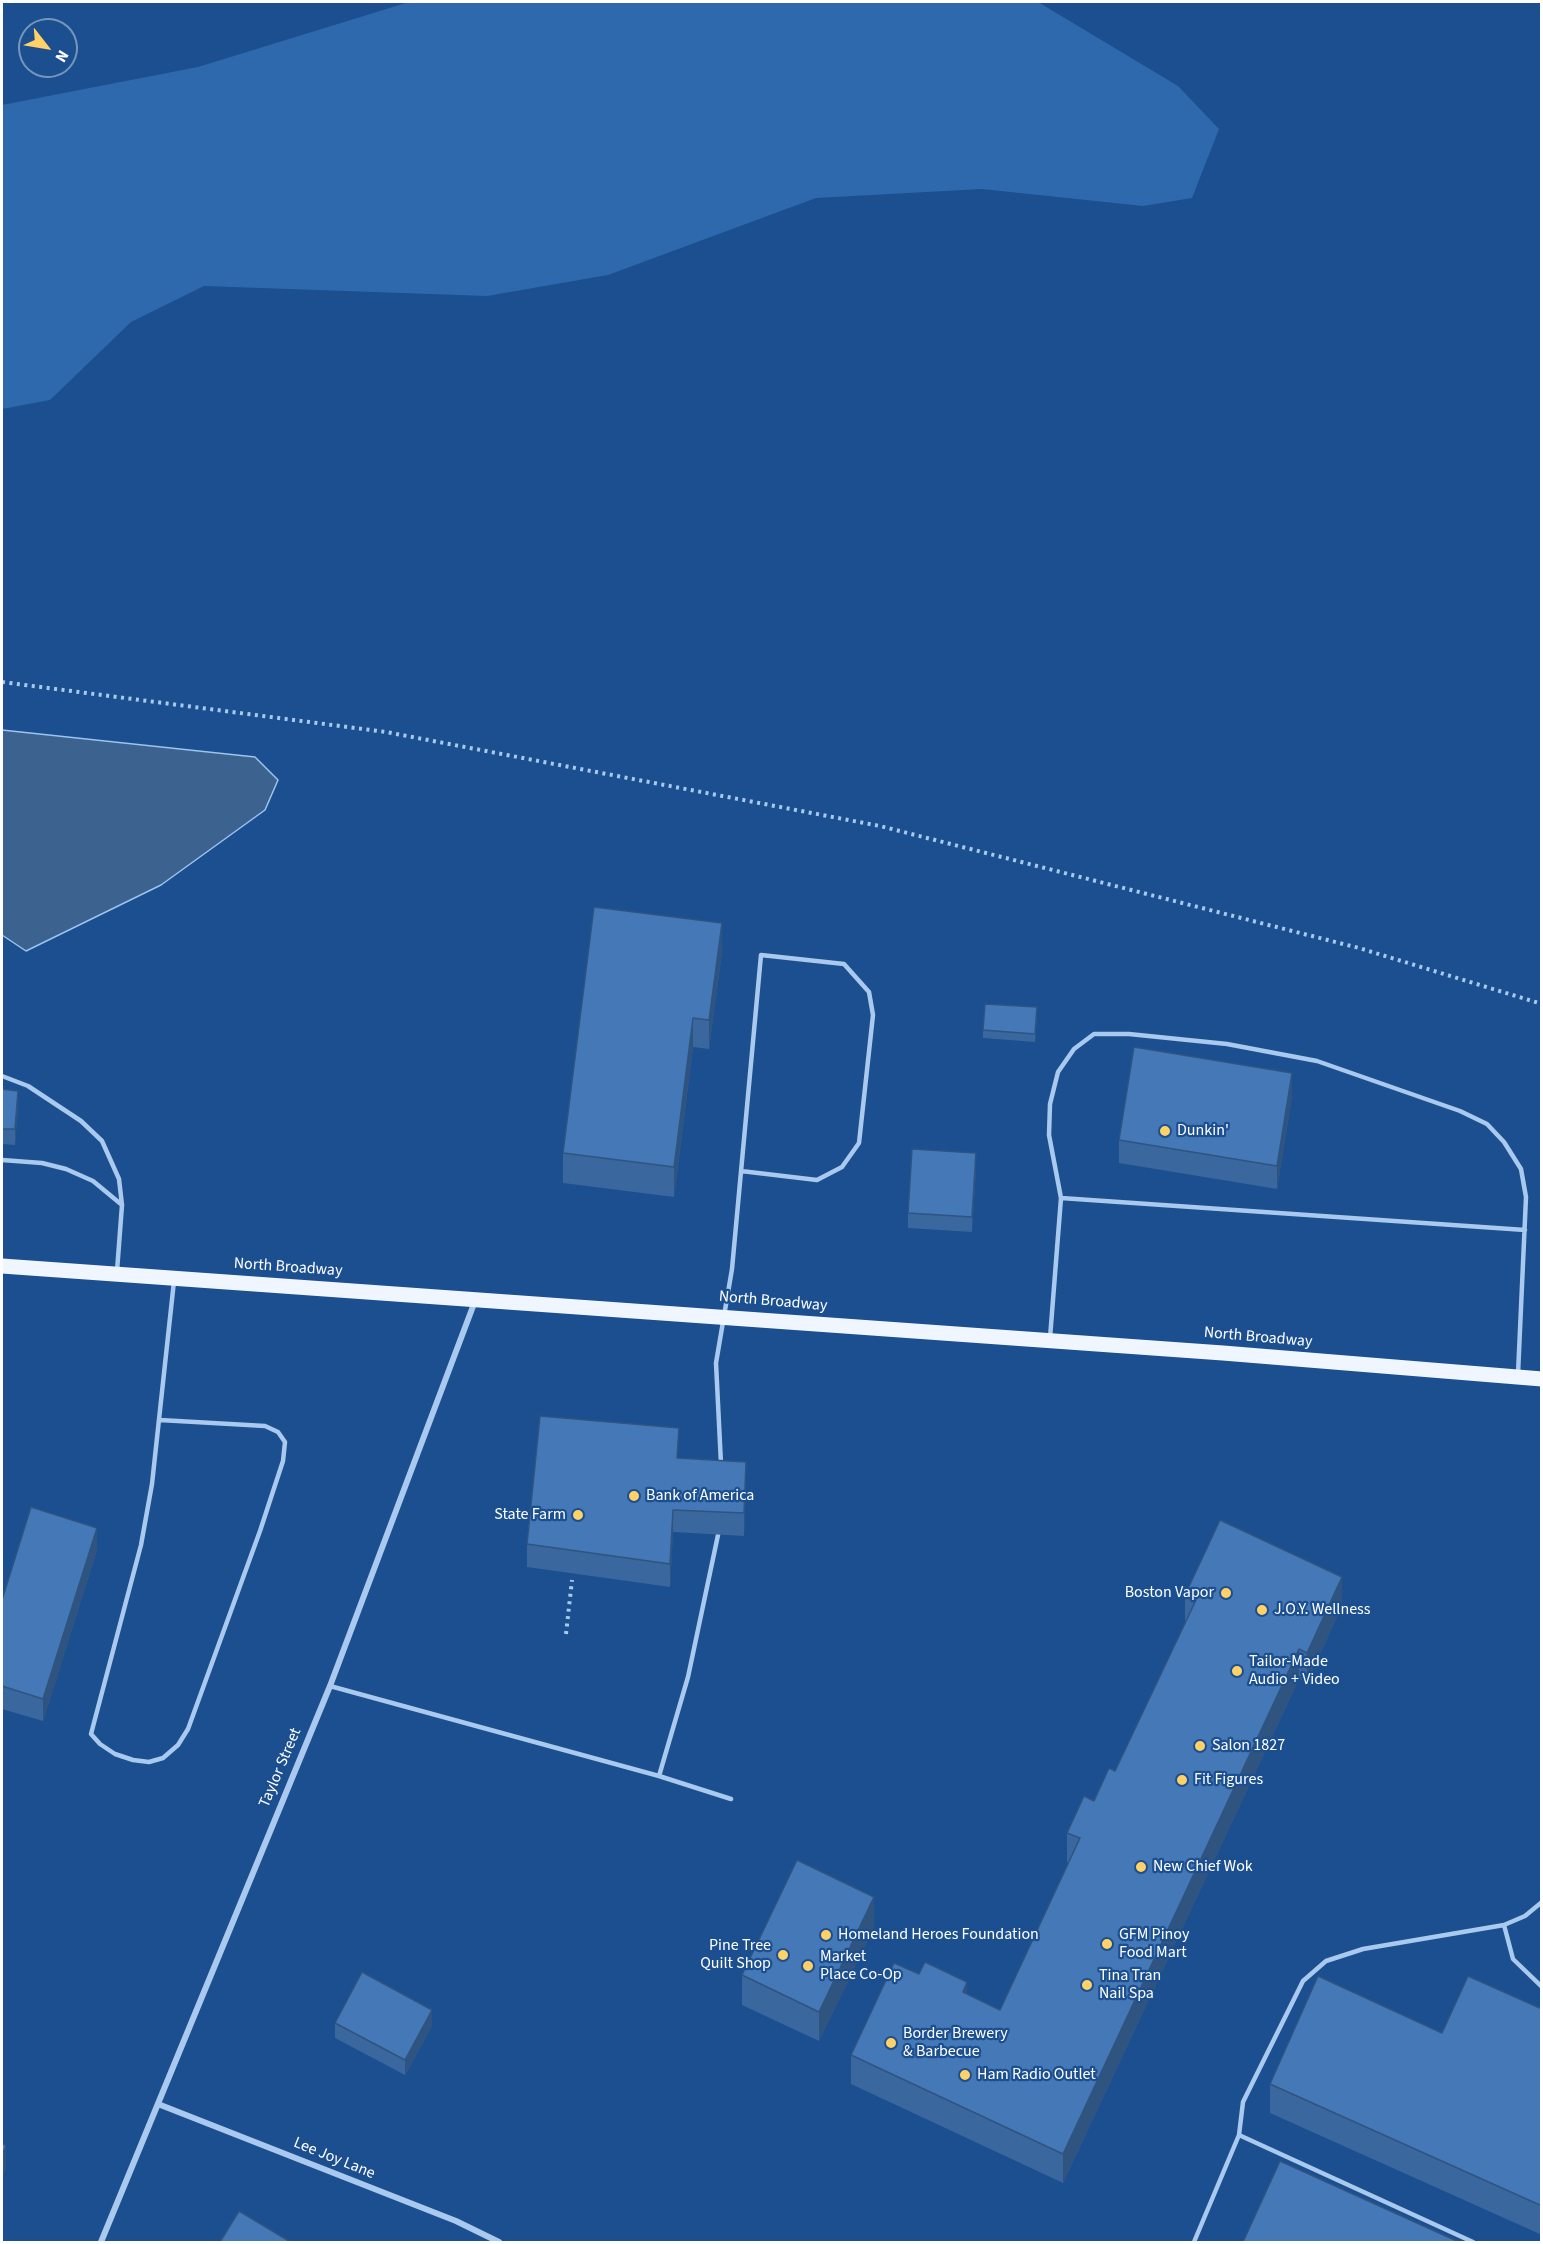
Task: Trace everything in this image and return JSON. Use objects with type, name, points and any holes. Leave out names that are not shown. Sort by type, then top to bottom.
[{"type":"main road","name":"North Broadway","points":[[2,1266],[723,1316],[932,1334],[1049,1340],[1542,1379]]},
{"type":"street","name":"Taylor Street","points":[[101,2242],[330,1686],[476,1300]]},
{"type":"street","name":"Lee Joy Lane","points":[[158,2104],[456,2222],[499,2242]]},
{"type":"lane","points":[[722,1472],[716,1363],[732,1269],[741,1171],[762,954],[844,964],[869,992],[873,1015],[859,1143],[842,1167],[817,1180],[741,1171]]},
{"type":"lane","points":[[1049,1340],[1061,1198],[1049,1135],[1050,1104],[1058,1072],[1074,1049],[1094,1034],[1129,1034],[1227,1044],[1317,1061],[1460,1111],[1487,1124],[1504,1142],[1521,1168],[1526,1197],[1518,1377]]},
{"type":"lane","points":[[2,1076],[28,1086],[81,1120],[102,1141],[119,1179],[122,1205],[117,1274]]},
{"type":"lane","points":[[2,1160],[42,1163],[66,1169],[93,1181],[122,1205]]},
{"type":"lane","points":[[1061,1198],[1525,1230]]},
{"type":"lane","points":[[160,1420],[265,1426],[278,1432],[285,1442],[283,1461],[260,1531],[188,1729],[178,1745],[164,1758],[149,1762],[115,1754],[100,1744],[91,1734],[141,1545],[160,1420],[174,1278]]},
{"type":"lane","points":[[659,1776],[691,1666],[718,1535]]},
{"type":"lane","points":[[330,1686],[556,1750],[659,1776],[731,1799]]},
{"type":"lane","points":[[1194,2242],[1239,2135],[1243,2102],[1303,1981],[1326,1961],[1362,1949],[1504,1925],[1525,1916],[1542,1902]]},
{"type":"lane","points":[[1504,1925],[1513,1959],[1542,1987]]},
{"type":"lane","points":[[1239,2135],[1473,2242]]},
{"type":"path","points":[[2,682],[386,732],[880,826],[1359,948],[1542,1004]]},
{"type":"path","points":[[566,1634],[572,1581]]},
{"type":"shaded area","points":[[409,2],[1038,2],[1178,86],[1219,129],[1192,198],[1143,206],[982,189],[816,198],[608,275],[487,296],[204,286],[131,322],[50,400],[2,409],[2,105],[198,67]]},
{"type":"shaded area","points":[[2,730],[255,757],[278,780],[265,810],[161,885],[26,951],[2,935]]},
{"type":"building","points":[[594,907],[722,923],[709,1020],[693,1018],[674,1167],[563,1153]]},
{"type":"building","points":[[985,1004],[1037,1007],[1035,1034],[983,1030]]},
{"type":"building","points":[[1134,1047],[1292,1073],[1277,1166],[1119,1140]]},
{"type":"building","points":[[2,1089],[18,1091],[15,1129],[2,1129]]},
{"type":"building","points":[[912,1149],[976,1153],[972,1217],[908,1213]]},
{"type":"building","points":[[540,1416],[679,1428],[677,1458],[746,1462],[744,1513],[673,1510],[670,1564],[527,1544]]},
{"type":"building","points":[[31,1507],[97,1528],[43,1699],[2,1686],[2,1600]]},
{"type":"building","points":[[1220,1520],[1342,1577],[1307,1653],[1299,1649],[1063,2154],[851,2055],[894,1963],[919,1974],[925,1962],[967,1982],[963,1992],[1000,2010],[1080,1838],[1067,1833],[1084,1796],[1094,1801],[1109,1768],[1115,1771],[1196,1600],[1185,1595]]},
{"type":"building","name":"Market Place Co-Op","points":[[797,1860],[874,1897],[819,2012],[742,1975]]},
{"type":"building","points":[[362,1972],[432,2010],[405,2060],[335,2023]]},
{"type":"building","points":[[1318,1976],[1442,2033],[1468,1976],[1542,2009],[1542,2206],[1270,2084]]},
{"type":"building","points":[[2,2143],[6,2146],[2,2155]]},
{"type":"building","points":[[1280,2161],[1459,2242],[1243,2242]]},
{"type":"building","points":[[239,2211],[289,2241],[220,2242]]},
{"type":"place","name":"Dunkin'","points":[[1165,1131]]},
{"type":"place","name":"Bank of America","points":[[634,1496]]},
{"type":"place","name":"State Farm","points":[[578,1515]]},
{"type":"place","name":"Boston Vapor","points":[[1226,1593]]},
{"type":"place","name":"J.O.Y. Wellness","points":[[1262,1610]]},
{"type":"place","name":"Tailor-Made Audio + Video","points":[[1237,1671]]},
{"type":"place","name":"Salon 1827","points":[[1200,1746]]},
{"type":"place","name":"Fit Figures","points":[[1182,1780]]},
{"type":"place","name":"New Chief Wok","points":[[1141,1867]]},
{"type":"place","name":"Homeland Heroes Foundation","points":[[826,1935]]},
{"type":"place","name":"GFM Pinoy Food Mart","points":[[1107,1944]]},
{"type":"place","name":"Pine Tree Quilt Shop","points":[[783,1955]]},
{"type":"place","name":"Market Place Co-Op","points":[[808,1966]]},
{"type":"place","name":"Tina Tran Nail Spa","points":[[1087,1985]]},
{"type":"place","name":"Border Brewery & Barbecue","points":[[891,2043]]},
{"type":"place","name":"Ham Radio Outlet","points":[[965,2075]]}]
